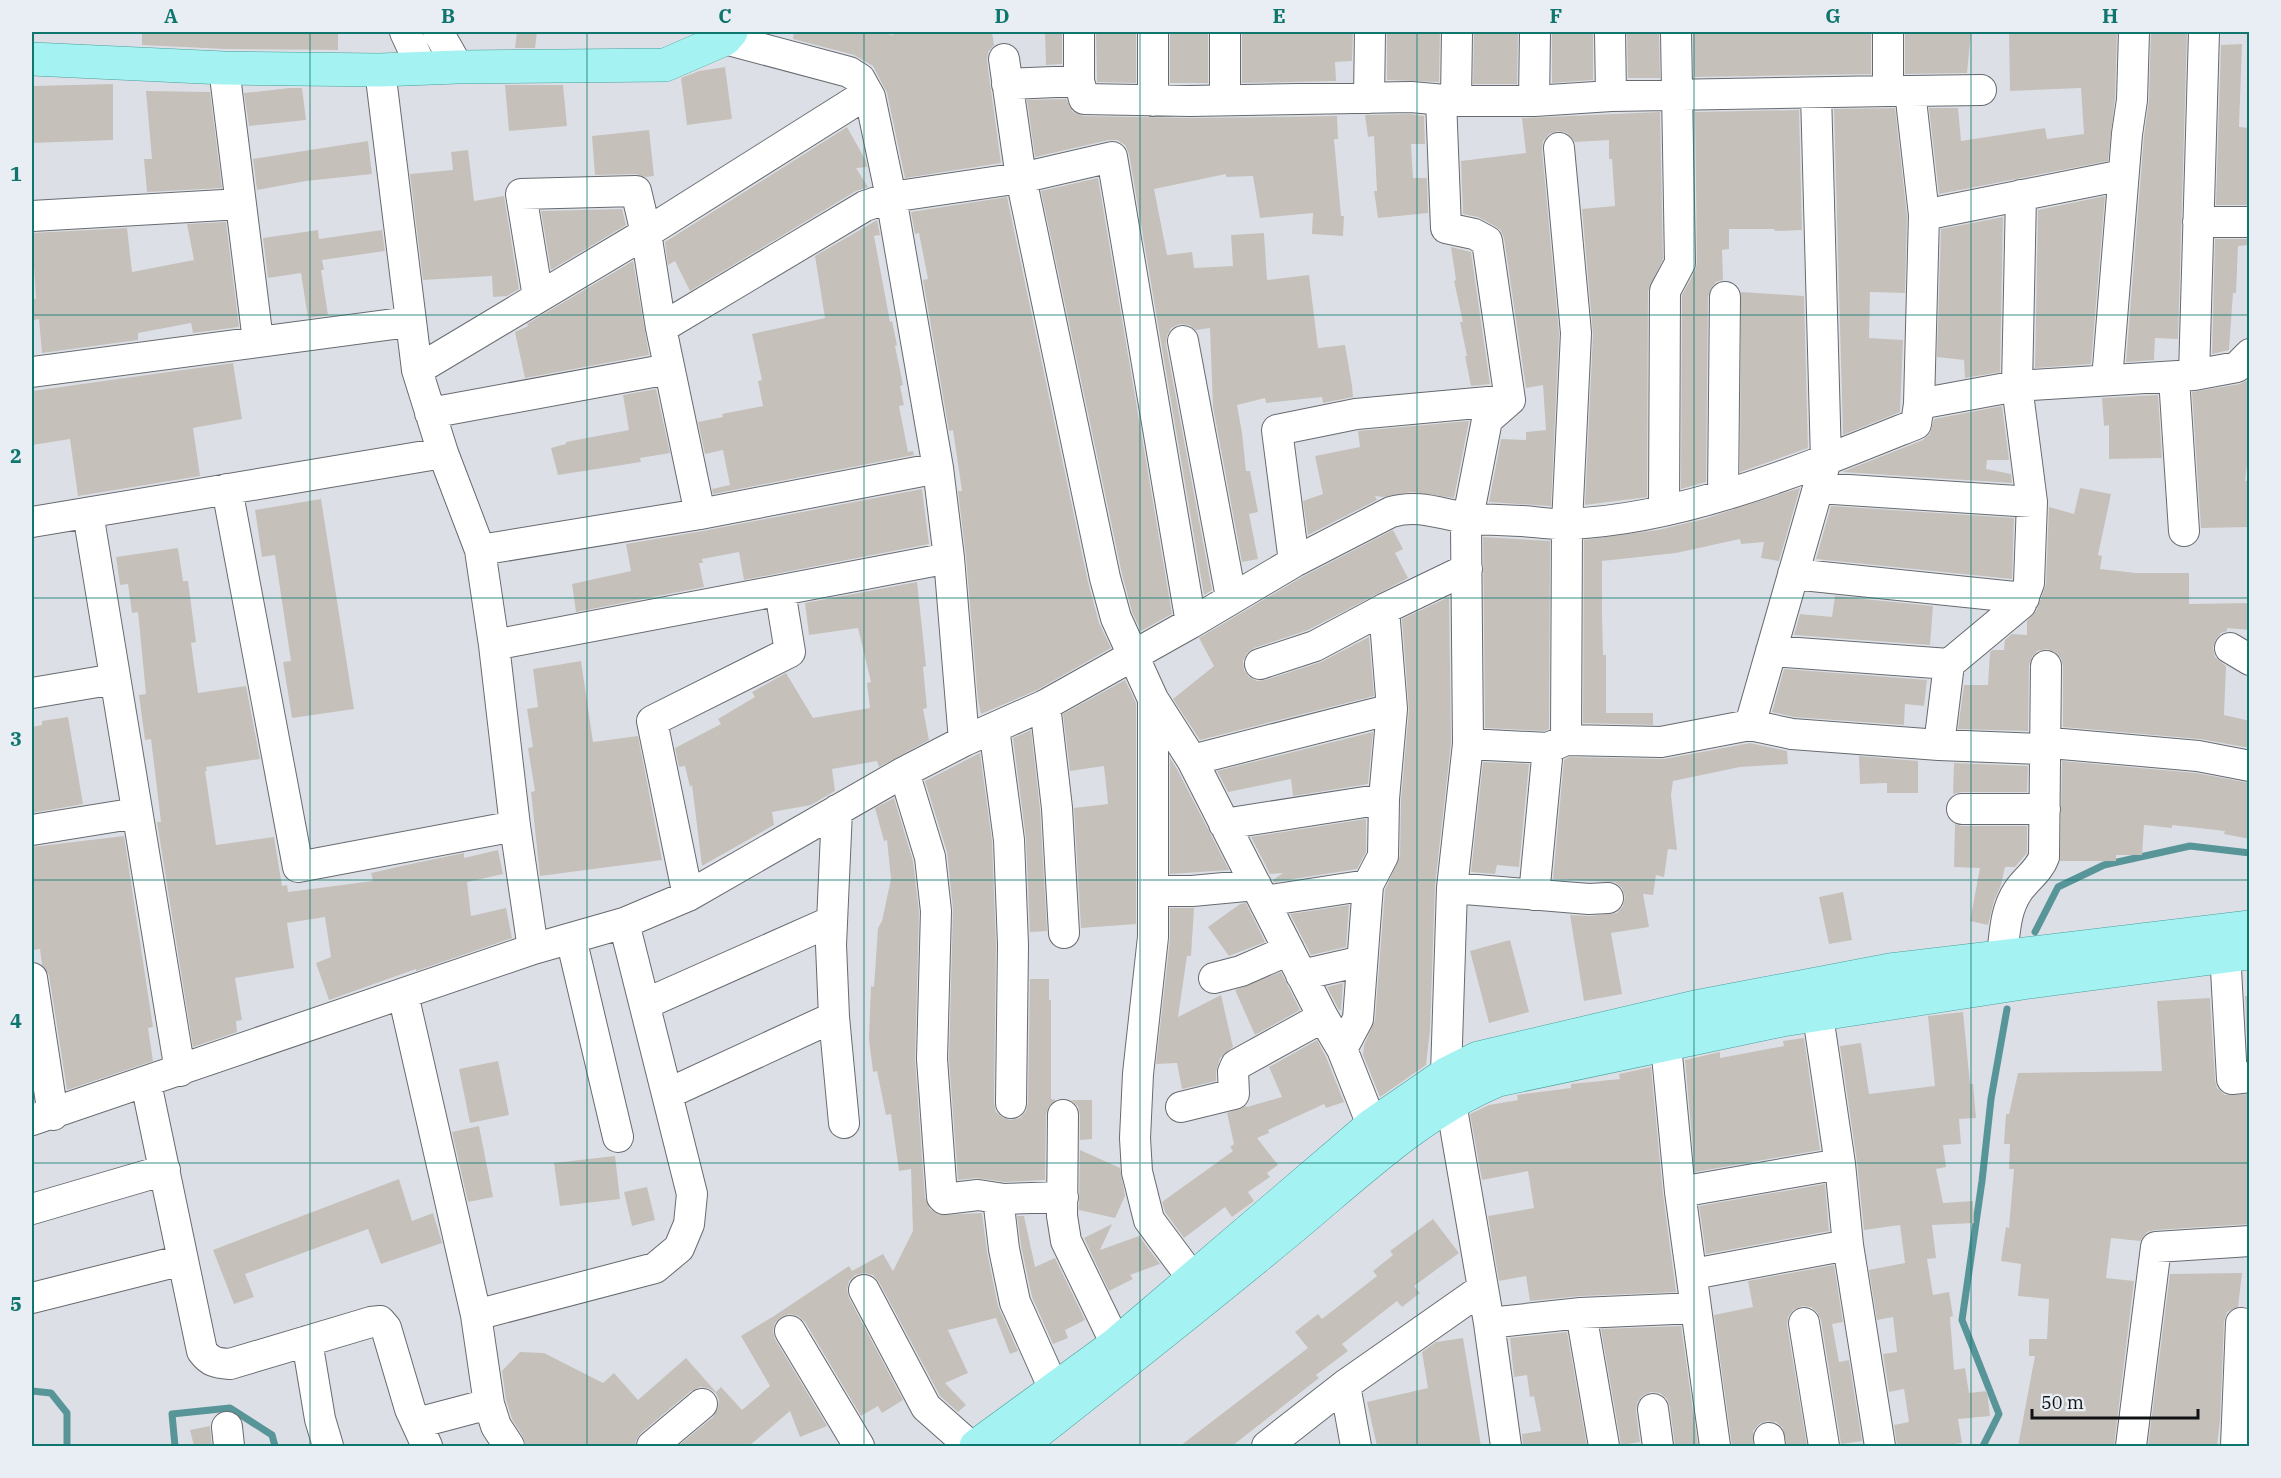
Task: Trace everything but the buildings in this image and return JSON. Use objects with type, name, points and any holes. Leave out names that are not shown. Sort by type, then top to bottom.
[{"type":"main road","points":[[32,59],[224,68],[380,70],[665,65],[728,35]]},
{"type":"main road","points":[[976,1446],[1116,1344],[1372,1125],[1449,1089],[1470,1092],[1516,1075],[1782,1020],[1816,1000],[1890,970],[2002,955],[2237,941]]},
{"type":"main road","points":[[1020,1446],[1199,1305],[1405,1136],[1478,1058],[1695,1007],[1816,1000],[2029,982],[2237,941]]},
{"type":"street","points":[[405,32],[422,68]]},
{"type":"street","points":[[438,32],[458,67]]},
{"type":"street","points":[[1079,32],[1079,81],[1084,99],[1225,100],[1411,97],[1534,101],[1611,96],[1981,90]]},
{"type":"street","points":[[1153,32],[1153,100]]},
{"type":"street","points":[[1225,32],[1225,100]]},
{"type":"street","points":[[1368,98],[1370,32]]},
{"type":"street","points":[[1457,32],[1449,100],[1446,228],[1474,234],[1487,241],[1510,400]]},
{"type":"street","points":[[1534,101],[1535,32]]},
{"type":"street","points":[[1610,32],[1611,96]]},
{"type":"street","points":[[1664,510],[1665,291],[1680,263],[1676,32]]},
{"type":"street","points":[[32,978],[42,1118],[533,949],[624,923],[688,896],[904,772],[964,741],[1045,705],[1191,623],[1231,597],[1391,512],[1407,508],[1467,518],[1567,524],[1664,510],[1822,474],[1916,424],[1919,405],[1923,215],[1888,32]]},
{"type":"street","points":[[2107,380],[2123,175],[2132,100],[2134,32]]},
{"type":"street","points":[[2184,531],[2184,377],[2198,222],[2204,32]]},
{"type":"street","points":[[728,35],[849,72],[860,79],[868,93],[891,197],[938,468],[949,558],[964,741]]},
{"type":"street","points":[[224,68],[258,341]]},
{"type":"street","points":[[380,70],[417,370],[443,453],[480,550],[533,949]]},
{"type":"street","points":[[1079,81],[1006,71],[1021,178],[1105,578],[1116,618],[1153,699],[1192,760],[1323,1017],[1342,1049],[1372,1125]]},
{"type":"street","points":[[417,370],[646,233],[868,93]]},
{"type":"street","points":[[1750,725],[1822,474],[1816,93]]},
{"type":"street","points":[[1534,895],[1557,744],[1576,333],[1559,148]]},
{"type":"street","points":[[661,328],[865,206],[891,197],[1021,178],[1112,157],[1191,623]]},
{"type":"street","points":[[1923,215],[2123,175]]},
{"type":"street","points":[[538,297],[521,194],[636,191],[646,233],[669,369],[700,514]]},
{"type":"street","points":[[1771,651],[1949,664],[2008,617],[2024,598],[2029,583],[2032,502],[2017,386],[2021,195]]},
{"type":"street","points":[[32,216],[241,204]]},
{"type":"street","points":[[2198,222],[2250,222]]},
{"type":"street","points":[[1723,495],[1725,297]]},
{"type":"street","points":[[32,372],[410,322]]},
{"type":"street","points":[[1182,341],[1231,597]]},
{"type":"street","points":[[1919,405],[2017,386],[2184,377],[2237,367],[2250,354]]},
{"type":"street","points":[[430,413],[669,369]]},
{"type":"street","points":[[1506,1446],[1449,1089],[1452,888],[1468,744],[1467,518],[1487,420],[1510,400]]},
{"type":"street","points":[[1294,562],[1277,430],[1356,414],[1510,400]]},
{"type":"street","points":[[32,522],[443,453]]},
{"type":"street","points":[[480,550],[700,514],[938,468]]},
{"type":"street","points":[[1822,474],[2032,502]]},
{"type":"street","points":[[227,489],[298,867],[515,826]]},
{"type":"street","points":[[88,513],[180,1071]]},
{"type":"street","points":[[494,645],[949,558]]},
{"type":"street","points":[[1260,664],[1314,646],[1467,569]]},
{"type":"street","points":[[1793,574],[2024,598]]},
{"type":"street","points":[[688,896],[652,721],[790,652],[780,591]]},
{"type":"street","points":[[1342,1049],[1358,1020],[1368,885],[1383,856],[1384,798],[1392,709],[1384,609]]},
{"type":"street","points":[[1939,745],[1949,664]]},
{"type":"street","points":[[2002,955],[2010,904],[2044,857],[2046,666]]},
{"type":"street","points":[[32,693],[116,679]]},
{"type":"street","points":[[1153,699],[1154,937],[1138,1074],[1135,1138],[1137,1172],[1149,1220],[1193,1279]]},
{"type":"street","points":[[1045,705],[1057,808],[1064,933]]},
{"type":"street","points":[[1192,760],[1392,709]]},
{"type":"street","points":[[1468,744],[1661,742],[1750,725],[1792,735],[1939,745],[2039,749],[2046,744],[2062,744],[2198,756],[2250,766]]},
{"type":"street","points":[[994,728],[1010,852],[1013,945],[1011,1103]]},
{"type":"street","points":[[904,772],[930,857],[936,911],[932,1059],[942,1197],[944,1199],[978,1195],[1032,1199],[1063,1197]]},
{"type":"street","points":[[1224,824],[1384,798]]},
{"type":"street","points":[[1962,809],[2044,809]]},
{"type":"street","points":[[837,810],[832,921],[834,1017],[844,1123]]},
{"type":"street","points":[[32,830],[137,813]]},
{"type":"street","points":[[1154,891],[1260,893],[1368,885]]},
{"type":"street","points":[[1452,888],[1589,899],[1608,898]]},
{"type":"street","points":[[645,1004],[832,921]]},
{"type":"street","points":[[476,1315],[656,1268],[679,1248],[689,1224],[692,1194],[624,923]]},
{"type":"street","points":[[572,938],[618,1137]]},
{"type":"street","points":[[2237,941],[2232,1079],[2250,1077]]},
{"type":"street","points":[[1214,978],[1249,968],[1295,962],[1362,961]]},
{"type":"street","points":[[403,994],[476,1315],[489,1404],[496,1426],[509,1446]]},
{"type":"street","points":[[1816,1000],[1840,1164],[1848,1245],[1880,1446]]},
{"type":"street","points":[[667,1094],[834,1017]]},
{"type":"street","points":[[1181,1107],[1234,1094],[1233,1072],[1236,1065],[1323,1017]]},
{"type":"street","points":[[1666,1045],[1680,1192],[1715,1446]]},
{"type":"street","points":[[146,1083],[202,1351],[208,1359],[215,1363],[230,1364],[380,1321],[386,1328],[410,1409],[422,1435],[489,1404]]},
{"type":"street","points":[[1063,1115],[1064,1229],[1070,1252],[1116,1344]]},
{"type":"street","points":[[1680,1192],[1840,1164]]},
{"type":"street","points":[[32,1209],[165,1170]]},
{"type":"street","points":[[998,1198],[1004,1249],[1015,1302],[1054,1389]]},
{"type":"street","points":[[2131,1446],[2156,1247],[2250,1241]]},
{"type":"street","points":[[1692,1274],[1848,1245]]},
{"type":"street","points":[[32,1298],[183,1260]]},
{"type":"street","points":[[1267,1446],[1345,1386],[1482,1289]]},
{"type":"street","points":[[864,1290],[926,1407],[970,1446]]},
{"type":"street","points":[[1488,1323],[1581,1313],[1696,1308]]},
{"type":"street","points":[[1581,1313],[1604,1446]]},
{"type":"street","points":[[1804,1323],[1824,1446]]},
{"type":"street","points":[[2236,1446],[2241,1323],[2250,1324]]},
{"type":"street","points":[[790,1331],[859,1446]]},
{"type":"street","points":[[307,1341],[320,1419],[328,1446]]},
{"type":"street","points":[[1345,1386],[1356,1446]]},
{"type":"street","points":[[652,1446],[702,1404]]},
{"type":"street","points":[[1653,1409],[1658,1446]]},
{"type":"waterway","points":[[2035,932],[2058,887],[2104,865],[2190,846],[2250,853]]},
{"type":"waterway","points":[[1983,1446],[1999,1414],[1962,1320],[1991,1099],[2007,1009]]},
{"type":"waterway","points":[[32,1391],[51,1393],[67,1413],[67,1446]]},
{"type":"waterway","points":[[175,1446],[172,1414],[230,1408],[272,1435],[275,1446]]}]
